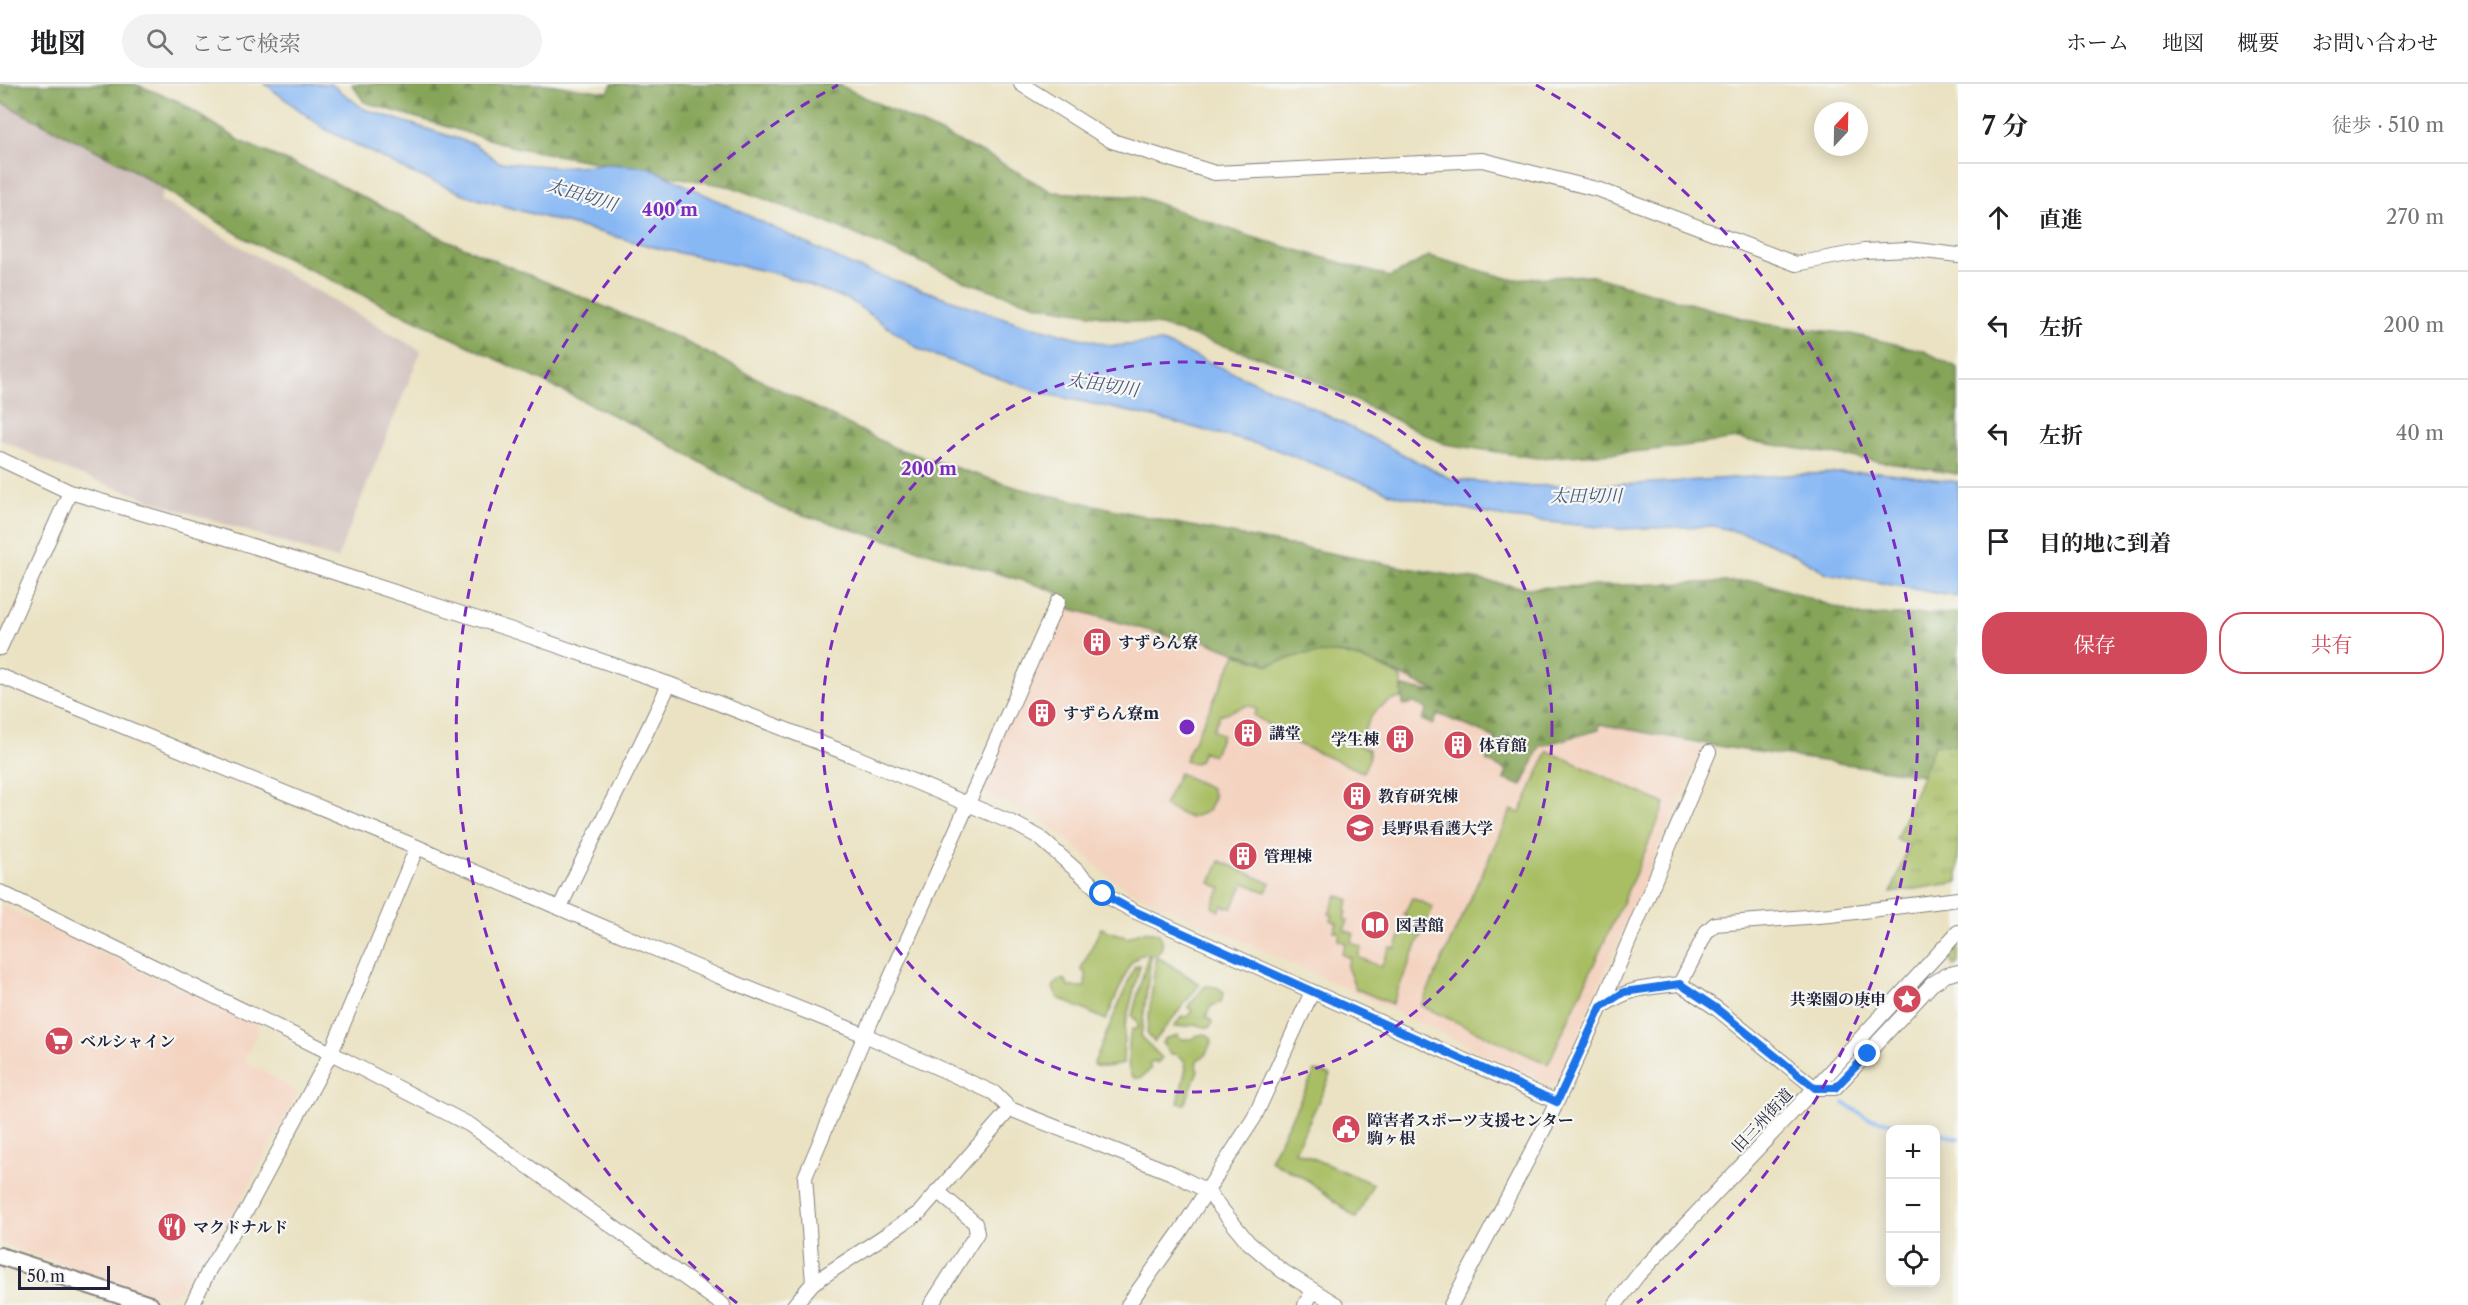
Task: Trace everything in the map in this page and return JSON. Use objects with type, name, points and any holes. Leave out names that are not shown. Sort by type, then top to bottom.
[{"type":"main road","points":[[0,1257],[150,1305]]},
{"type":"street","points":[[1021,84],[1113,141],[1215,173],[1482,160],[1600,190],[1796,264],[1864,251],[1908,249],[1958,255]]},
{"type":"street","points":[[0,459],[70,492],[240,542],[509,628],[669,684],[851,755],[966,806],[1016,824],[1039,837],[1103,894],[1134,911],[1557,1102]]},
{"type":"street","points":[[0,648],[70,492]]},
{"type":"street","points":[[813,1283],[805,1177],[865,1035],[1058,600]]},
{"type":"street","points":[[0,676],[417,847],[718,976],[865,1035],[994,1093],[1010,1109],[1172,1173],[1207,1191],[1248,1242],[1281,1270],[1337,1305]]},
{"type":"street","points":[[560,907],[597,828],[639,750],[669,684]]},
{"type":"street","points":[[1451,1305],[1557,1102],[1601,1007],[1709,752]]},
{"type":"street","points":[[192,1305],[210,1268],[248,1208],[331,1053],[417,847]]},
{"type":"street","points":[[0,892],[331,1053],[470,1125],[723,1305]]},
{"type":"street","points":[[1680,984],[1707,931],[1715,924],[1831,915],[1958,899]]},
{"type":"street","name":"旧三州街道","points":[[1615,1305],[1638,1275],[1815,1088],[1958,932]]},
{"type":"street","points":[[1601,1007],[1624,992],[1680,984],[1716,1008],[1815,1088],[1835,1088],[1932,984],[1946,975],[1958,972]]},
{"type":"street","points":[[1128,1305],[1207,1191],[1254,1118],[1312,992]]},
{"type":"street","points":[[794,1305],[813,1283],[919,1213],[1000,1117],[1010,1109]]},
{"type":"street","points":[[931,1305],[977,1233],[975,1223],[937,1191]]},
{"type":"street","points":[[1305,1305],[1313,1291]]},
{"type":"shaded area","points":[[0,102],[123,164],[164,189],[160,200],[421,351],[337,559],[176,509],[63,469],[0,439]]},
{"type":"shaded area","name":"長野県看護大学","points":[[1069,582],[1627,716],[1702,749],[1558,1080],[1550,1085],[1357,993],[1133,892],[1109,877],[1034,814],[977,791]]},
{"type":"shaded area","points":[[0,905],[259,1026],[245,1061],[298,1092],[236,1210],[190,1284],[163,1298],[0,1243]]},
{"type":"green space","points":[[0,84],[135,84],[178,101],[242,142],[324,177],[442,238],[676,337],[895,448],[1018,488],[1175,523],[1402,567],[1527,588],[1759,581],[1862,616],[1958,613],[1958,772],[1937,777],[1723,747],[1599,724],[1599,730],[1540,746],[1522,786],[1504,779],[1507,771],[1486,761],[1496,738],[1438,714],[1433,725],[1422,720],[1427,709],[1414,703],[1403,705],[1402,687],[1439,693],[1379,665],[1341,653],[1304,654],[1269,665],[1202,640],[1172,637],[1068,608],[1061,594],[1037,585],[780,508],[650,433],[246,239],[123,164],[0,102]]},
{"type":"green space","points":[[352,84],[546,84],[608,92],[612,84],[837,84],[991,157],[1052,192],[1140,197],[1249,236],[1390,277],[1429,256],[1511,279],[1589,275],[1764,324],[1851,334],[1922,350],[1958,368],[1958,474],[1737,439],[1645,451],[1537,458],[1445,444],[1278,363],[1161,326],[1037,305],[970,283],[831,224],[732,187],[518,148],[364,102]]},
{"type":"green space","points":[[1324,652],[1344,654],[1364,660],[1401,677],[1403,697],[1378,708],[1365,728],[1359,746],[1369,749],[1369,759],[1363,772],[1277,735],[1279,731],[1253,715],[1257,710],[1248,705],[1220,715],[1213,730],[1222,735],[1213,756],[1203,751],[1199,761],[1193,764],[1185,760],[1236,654],[1269,665],[1304,654]]},
{"type":"green space","points":[[1935,744],[1958,746],[1958,882],[1891,893],[1909,845],[1896,839]]},
{"type":"green space","points":[[1548,751],[1665,804],[1548,1064],[1421,1006],[1511,810],[1520,813]]},
{"type":"green space","points":[[1179,773],[1211,788],[1214,797],[1208,811],[1190,818],[1164,806]]},
{"type":"green space","points":[[1220,861],[1270,883],[1266,892],[1244,883],[1232,908],[1222,905],[1219,911],[1212,907],[1221,888],[1210,883]]},
{"type":"green space","points":[[1337,895],[1349,900],[1344,919],[1348,921],[1344,930],[1354,934],[1351,943],[1362,947],[1358,957],[1381,967],[1390,947],[1395,949],[1408,917],[1404,915],[1412,898],[1433,907],[1392,1004],[1356,989],[1347,967],[1351,958],[1341,954],[1346,943],[1338,940],[1340,933],[1334,931],[1337,923],[1331,920],[1333,915],[1329,914]]},
{"type":"green space","points":[[1101,928],[1128,938],[1143,932],[1158,933],[1162,944],[1157,954],[1141,954],[1130,964],[1106,1020],[1058,998],[1053,988],[1059,980],[1066,980],[1068,987],[1085,987],[1086,974],[1081,969]]},
{"type":"green space","points":[[1958,942],[1958,965],[1953,966],[1947,953]]},
{"type":"green space","points":[[1148,956],[1151,956],[1141,1037],[1162,1058],[1157,1063],[1155,1060],[1149,1065],[1151,1069],[1144,1076],[1134,1078],[1130,1074],[1129,1050],[1131,1030],[1138,1028],[1138,1022],[1132,1016]]},
{"type":"green space","points":[[1156,956],[1200,984],[1154,1042],[1147,1033]]},
{"type":"green space","points":[[1140,965],[1124,1029],[1123,1064],[1095,1066],[1094,1063],[1135,966]]},
{"type":"green space","points":[[1205,986],[1217,987],[1224,992],[1221,1002],[1211,1006],[1206,1017],[1211,1020],[1212,1024],[1209,1028],[1197,1025],[1174,1027],[1182,1016],[1187,1017],[1192,1011],[1188,1007]]},
{"type":"green space","points":[[1204,1034],[1212,1040],[1205,1056],[1198,1059],[1196,1065],[1198,1070],[1185,1104],[1178,1103],[1186,1068],[1184,1060],[1176,1054],[1170,1054],[1162,1043],[1165,1039],[1178,1035],[1180,1039],[1192,1039]]},
{"type":"green space","points":[[1315,1071],[1331,1075],[1295,1151],[1373,1184],[1356,1218],[1309,1181],[1270,1160]]},
{"type":"water","name":"太田切川","points":[[265,84],[331,84],[364,109],[474,144],[499,162],[557,167],[608,164],[648,167],[853,266],[1021,324],[1113,346],[1162,342],[1299,401],[1451,479],[1525,486],[1636,484],[1880,472],[1958,482],[1958,597],[1827,573],[1796,555],[1753,536],[1714,526],[1619,529],[1509,518],[1396,495],[1272,448],[1154,417],[1038,392],[922,351],[851,301],[779,274],[661,249],[474,198],[410,172],[325,129]]},
{"type":"waterway","points":[[1844,1103],[1868,1118],[1905,1125]]},
{"type":"waterway","points":[[1940,1132],[1958,1139]]},
{"type":"place","name":"すずらん寮","points":[[1097,642]]},
{"type":"place","name":"すずらん寮m","points":[[1042,713]]},
{"type":"place","name":"講堂","points":[[1248,733]]},
{"type":"place","name":"学生棟","points":[[1400,739]]},
{"type":"place","name":"体育館","points":[[1458,745]]},
{"type":"place","name":"教育研究棟","points":[[1357,796]]},
{"type":"place","name":"長野県看護大学","points":[[1360,828]]},
{"type":"place","name":"管理棟","points":[[1243,856]]},
{"type":"place","name":"図書館","points":[[1375,925]]},
{"type":"place","name":"共楽園の庚申","points":[[1907,999]]},
{"type":"place","name":"ベルシャイン","points":[[59,1041]]},
{"type":"place","name":"障害者スポーツ支援センター 駒ヶ根","points":[[1346,1129]]},
{"type":"place","name":"マクドナルド","points":[[172,1227]]},
{"type":"route","points":[[1103,894],[1134,911],[1557,1102],[1601,1007],[1624,992],[1641,989],[1680,984],[1716,1008],[1815,1088],[1835,1088],[1868,1054]]}]
